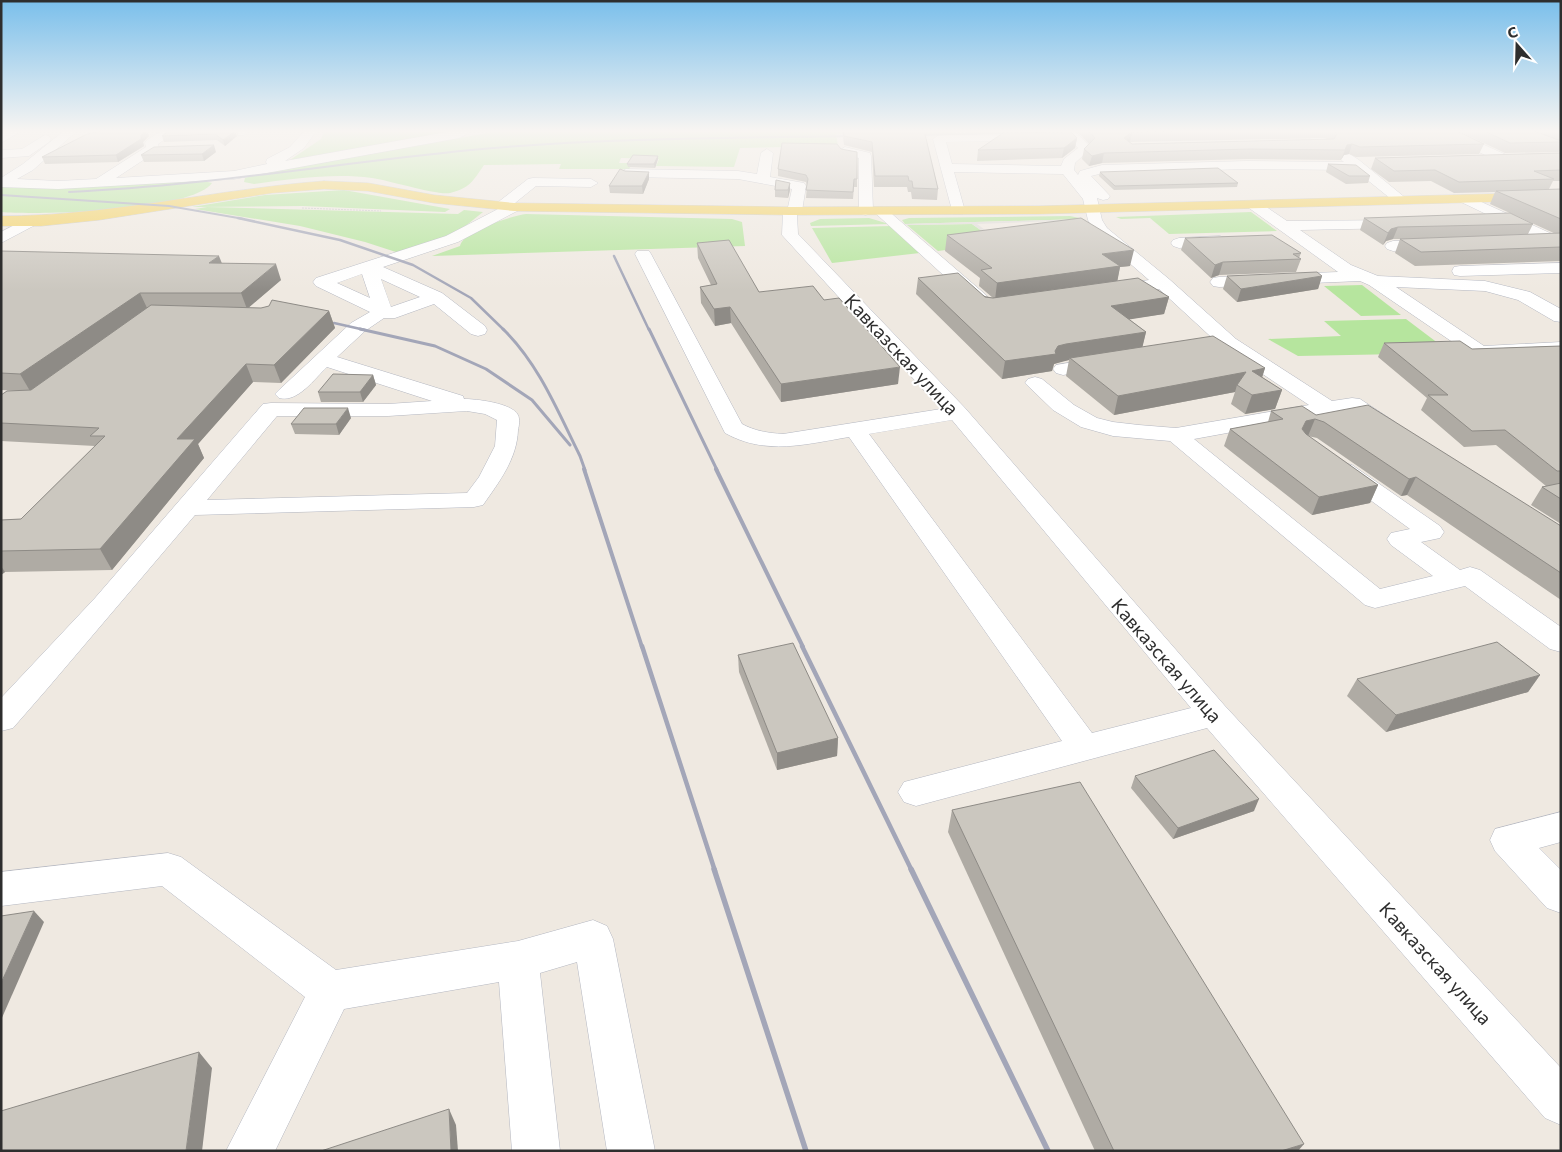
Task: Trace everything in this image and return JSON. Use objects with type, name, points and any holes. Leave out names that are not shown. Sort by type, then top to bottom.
[{"type":"main road","points":[[2,222],[99,216],[272,189],[351,185],[434,199],[508,207],[792,211],[1093,209],[1561,196]]},
{"type":"street","points":[[23,184],[102,184]]},
{"type":"street","points":[[230,184],[230,186],[235,187],[272,189]]},
{"type":"street","points":[[436,296],[389,314],[322,282],[452,239],[508,207],[531,184]]},
{"type":"street","name":"Кавказская улица","points":[[786,184],[799,186],[792,211],[790,234],[957,413],[1214,714],[1561,1102]]},
{"type":"street","points":[[869,184],[873,211],[990,308]]},
{"type":"street","points":[[951,184],[958,211]]},
{"type":"street","points":[[1078,184],[1090,198],[1095,220],[1102,231],[1162,283],[1219,345],[1328,408]]},
{"type":"street","points":[[1091,184],[1114,208]]},
{"type":"street","points":[[1380,184],[1401,200]]},
{"type":"street","points":[[1466,198],[1507,219],[1523,224],[1556,242],[1519,247],[1536,259]]},
{"type":"street","points":[[1254,205],[1345,269],[1368,278],[1480,352],[1561,348]]},
{"type":"street","points":[[1478,220],[1507,219]]},
{"type":"street","points":[[1,238],[32,221]]},
{"type":"street","points":[[1284,226],[1410,222]]},
{"type":"street","points":[[1179,242],[1235,241]]},
{"type":"street","points":[[1288,246],[1312,245]]},
{"type":"street","points":[[1393,246],[1450,245]]},
{"type":"street","points":[[643,254],[733,428],[745,436],[783,441],[957,413]]},
{"type":"street","points":[[368,267],[436,296],[478,330]]},
{"type":"street","points":[[368,267],[383,311]]},
{"type":"street","points":[[1485,286],[1459,270],[1561,268]]},
{"type":"street","points":[[1219,282],[1368,278],[1485,286],[1524,296],[1561,317]]},
{"type":"street","points":[[1095,292],[1162,283]]},
{"type":"street","points":[[383,311],[358,328],[286,394],[404,399],[418,388]]},
{"type":"street","points":[[323,359],[467,405]]},
{"type":"street","points":[[1063,369],[1122,360]]},
{"type":"street","points":[[1035,383],[1066,410],[1103,427],[1176,436],[1352,404],[1402,436]]},
{"type":"street","points":[[1,719],[65,652],[186,508],[271,409],[388,410],[467,405],[490,408],[508,417],[506,446],[490,478],[474,500],[186,508]]},
{"type":"street","points":[[855,430],[1085,748]]},
{"type":"street","points":[[1176,436],[1375,599],[1470,576],[1561,642]]},
{"type":"street","points":[[1324,456],[1431,532],[1400,539],[1455,579]]},
{"type":"street","points":[[916,792],[1214,714]]},
{"type":"street","points":[[1561,827],[1508,840],[1561,896]]},
{"type":"street","points":[[1,890],[168,868],[331,991],[518,960],[594,939],[631,1151]]},
{"type":"street","points":[[518,960],[536,1151]]},
{"type":"street","points":[[250,1151],[331,991]]},
{"type":"path","points":[[295,208],[383,211]]},
{"type":"green space","points":[[111,184],[211,184],[198,193],[146,206],[47,213],[1,212],[1,187]]},
{"type":"green space","points":[[400,184],[469,184],[462,189],[450,193],[435,192]]},
{"type":"green space","points":[[344,190],[450,209],[445,212],[302,206],[192,207],[265,195]]},
{"type":"green space","points":[[207,207],[458,214],[464,210],[483,212],[463,228],[442,238],[399,253],[365,242],[300,226],[195,209]]},
{"type":"green space","points":[[1251,212],[1277,231],[1169,234],[1150,218],[1121,219],[1116,217]]},
{"type":"green space","points":[[526,214],[732,219],[742,222],[745,246],[432,256],[460,246],[469,235],[488,225]]},
{"type":"green space","points":[[1070,216],[1084,219],[905,224],[902,220],[909,218]]},
{"type":"green space","points":[[869,218],[889,224],[811,226],[810,223],[820,219]]},
{"type":"green space","points":[[972,224],[999,243],[938,251],[907,225]]},
{"type":"green space","points":[[891,226],[920,253],[832,263],[812,228]]},
{"type":"green space","points":[[1362,285],[1401,315],[1361,316],[1324,286]]},
{"type":"green space","points":[[1406,319],[1451,353],[1298,356],[1268,339],[1341,336],[1324,321]]},
{"type":"shaded area","points":[[1086,220],[977,224],[1003,243],[999,243],[972,224],[905,224]]},
{"type":"building","points":[[610,184],[643,184],[642,186],[609,186]]},
{"type":"building","points":[[776,184],[790,184],[788,190],[775,190]]},
{"type":"building","points":[[807,184],[854,184],[853,192],[806,190]]},
{"type":"building","points":[[912,184],[937,184],[938,189],[913,188]]},
{"type":"building","points":[[1113,184],[1207,184],[1115,186]]},
{"type":"building","points":[[1561,189],[1561,219],[1496,191]]},
{"type":"building","points":[[1510,213],[1533,224],[1398,227],[1391,229],[1388,233],[1364,218]]},
{"type":"building","points":[[1081,218],[1134,250],[1102,254],[1120,266],[997,283],[981,270],[992,268],[947,235]]},
{"type":"building","points":[[1561,233],[1561,247],[1421,252],[1400,239]]},
{"type":"building","points":[[1272,235],[1301,253],[1293,254],[1301,259],[1223,262],[1215,265],[1185,238]]},
{"type":"building","points":[[729,240],[759,292],[813,286],[824,300],[839,298],[900,367],[781,384],[730,307],[714,309],[700,287],[717,284],[697,243]]},
{"type":"building","points":[[1,251],[219,256],[209,263],[276,264],[241,293],[140,293],[20,374],[1,373]]},
{"type":"building","points":[[1317,272],[1322,276],[1241,289],[1227,276]]},
{"type":"building","points":[[958,273],[985,297],[993,298],[1138,278],[1169,297],[1111,306],[1146,332],[1066,344],[1058,346],[1055,351],[1056,354],[1005,361],[918,278]]},
{"type":"building","points":[[272,300],[329,311],[274,365],[246,364],[177,439],[195,439],[100,549],[1,551],[1,520],[21,519],[105,436],[90,436],[99,428],[1,423],[1,395],[7,391],[31,390],[151,305],[261,308],[269,306]]},
{"type":"building","points":[[1213,336],[1265,368],[1252,371],[1282,390],[1252,395],[1237,385],[1246,372],[1118,396],[1070,358]]},
{"type":"building","points":[[1460,341],[1472,349],[1561,346],[1561,471],[1557,471],[1505,430],[1472,431],[1428,395],[1448,395],[1384,343]]},
{"type":"building","points":[[333,374],[373,375],[360,392],[318,392]]},
{"type":"building","points":[[1368,405],[1561,526],[1561,573],[1416,477],[1409,479],[1324,422],[1315,419],[1306,421],[1302,429],[1306,434],[1378,485],[1319,497],[1230,429],[1283,419],[1271,411],[1302,406],[1316,415]]},
{"type":"building","points":[[304,408],[348,408],[336,424],[291,424]]},
{"type":"building","points":[[1561,483],[1561,499],[1542,487]]},
{"type":"building","points":[[1497,642],[1540,675],[1396,715],[1357,679]]},
{"type":"building","points":[[793,643],[838,738],[777,753],[738,655]]},
{"type":"building","points":[[1214,750],[1259,799],[1178,828],[1135,776]]},
{"type":"building","points":[[1080,782],[1304,1144],[1281,1151],[1114,1151],[952,810]]},
{"type":"building","points":[[34,911],[1,983],[1,916]]},
{"type":"building","points":[[199,1052],[186,1151],[1,1151],[1,1111]]},
{"type":"building","points":[[449,1109],[451,1151],[321,1151]]},
{"type":"railway","points":[[69,192],[181,184]]},
{"type":"railway","points":[[1,195],[169,206],[244,219]]},
{"type":"railway","points":[[238,218],[340,240],[413,265],[471,298],[503,329]]},
{"type":"railway","points":[[614,256],[649,330]]},
{"type":"railway","points":[[334,323],[365,330]]},
{"type":"railway","points":[[360,329],[435,346],[486,369],[532,400],[570,445]]},
{"type":"railway","points":[[503,329],[527,357],[547,389],[585,470]]},
{"type":"railway","points":[[649,329],[717,470]]},
{"type":"railway","points":[[584,469],[642,647]]},
{"type":"railway","points":[[716,469],[803,647]]},
{"type":"railway","points":[[642,646],[715,871]]},
{"type":"railway","points":[[802,646],[912,871]]},
{"type":"railway","points":[[714,869],[806,1151]]},
{"type":"railway","points":[[911,869],[1048,1151]]}]
